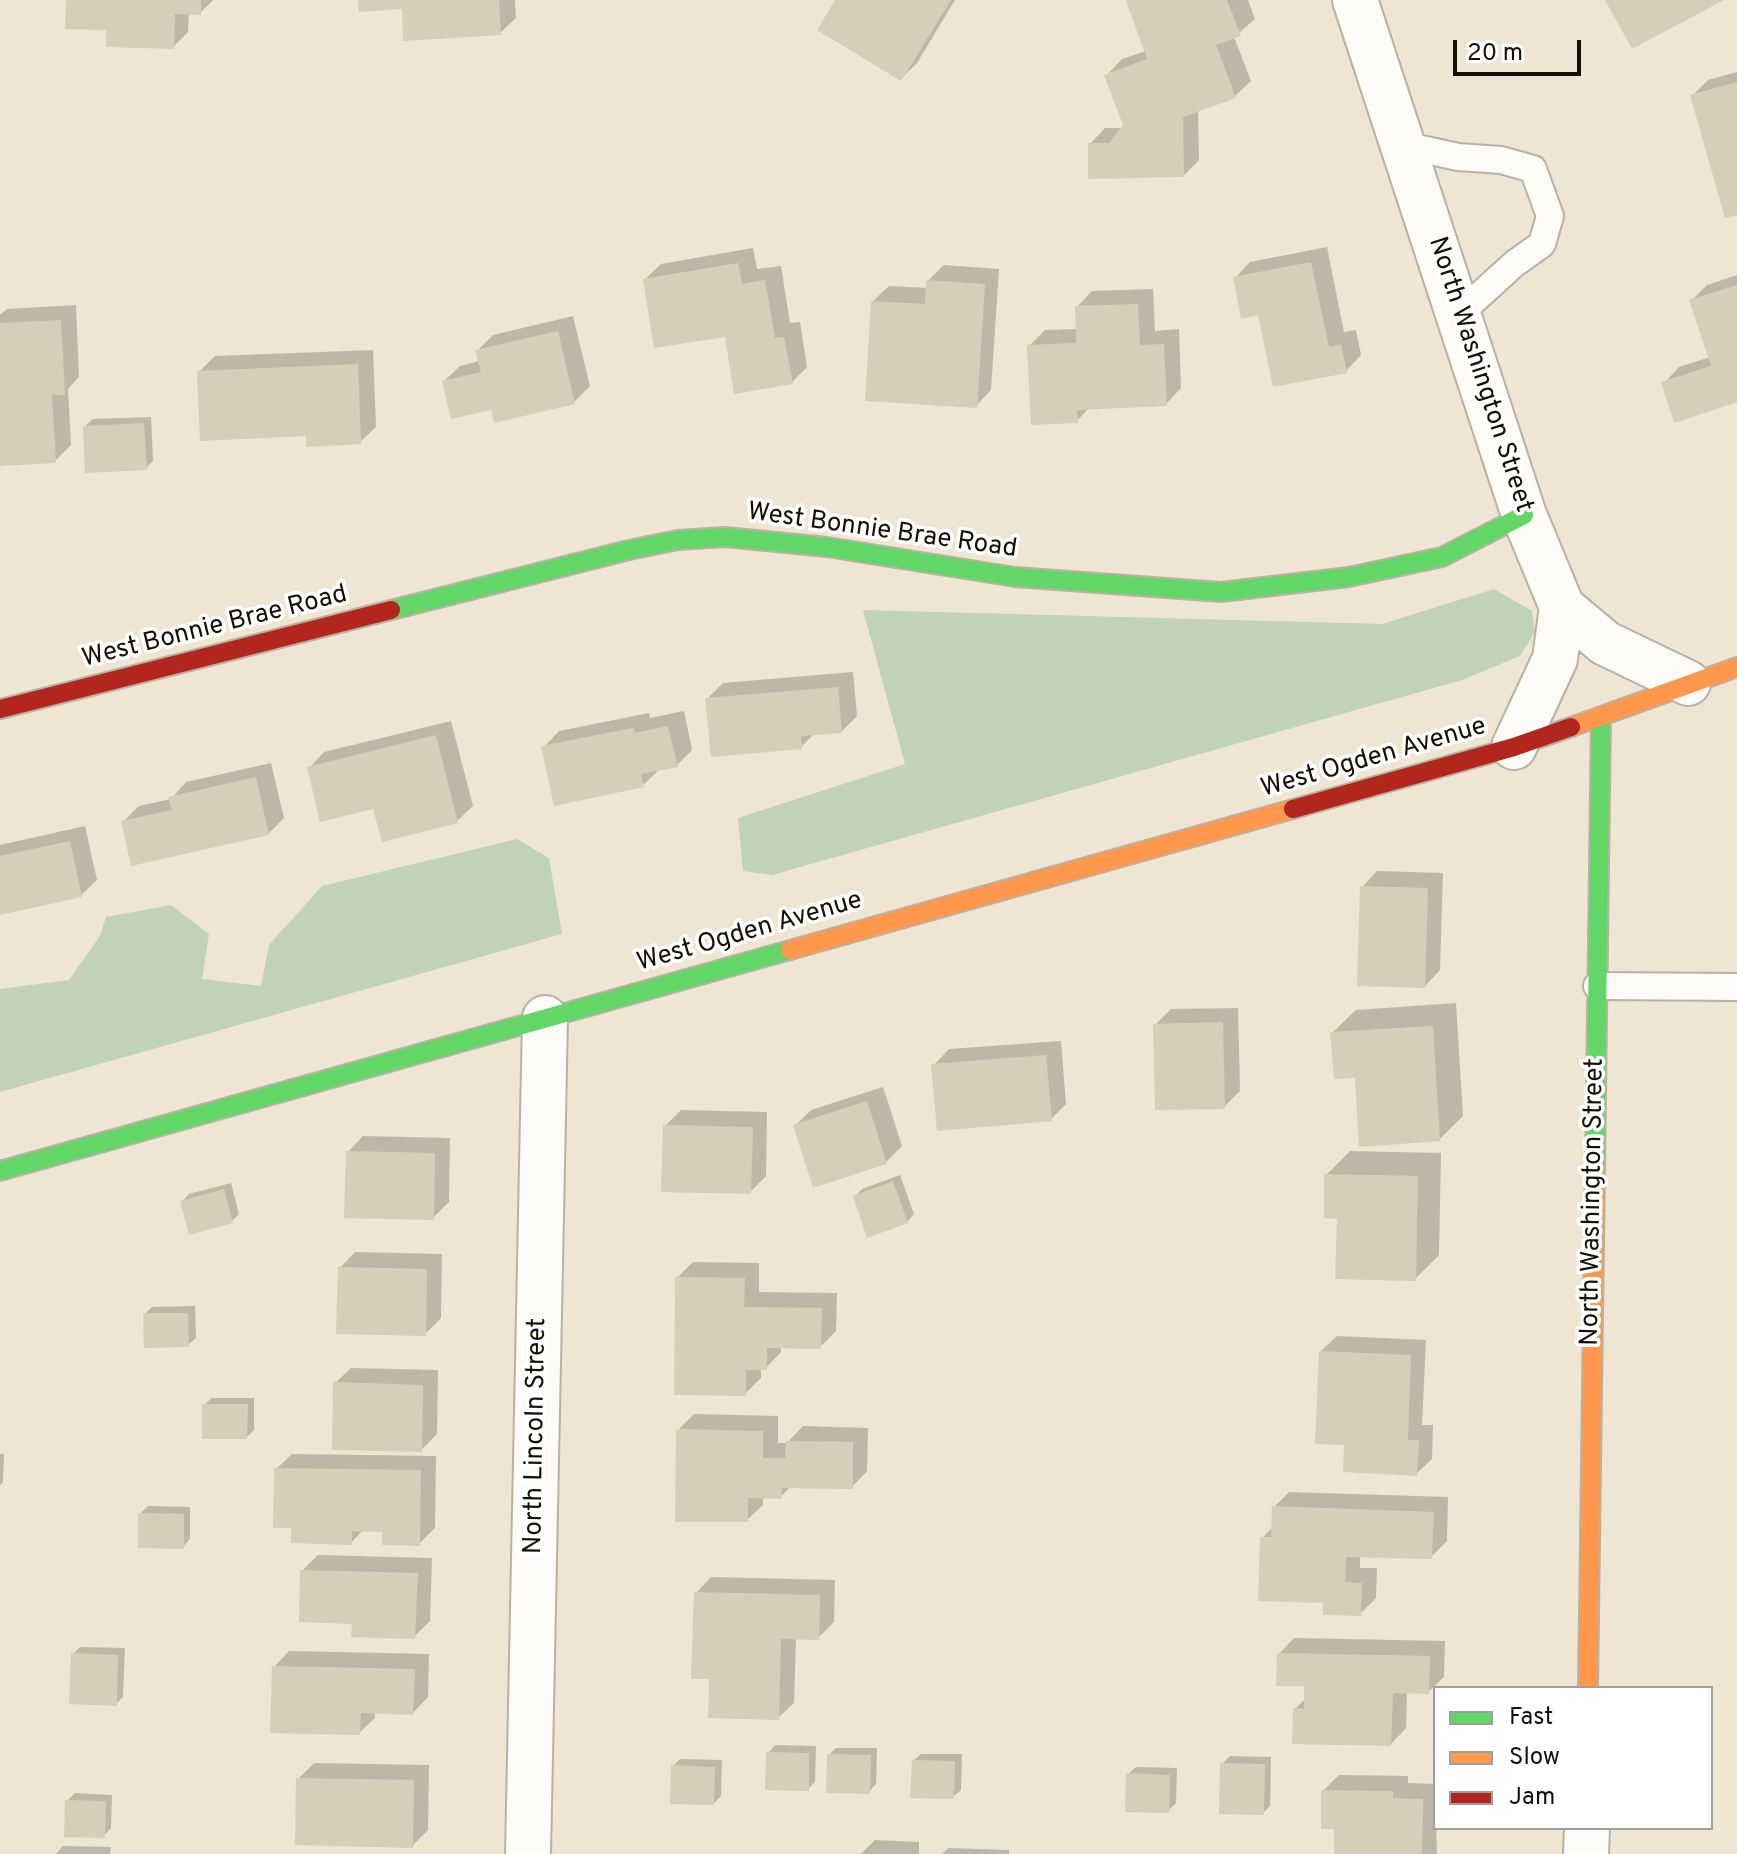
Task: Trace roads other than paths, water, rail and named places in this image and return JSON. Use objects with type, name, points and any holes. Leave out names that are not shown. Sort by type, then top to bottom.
[{"type":"street","name":"North Washington Street","points":[[1355,0],[1524,515],[1562,607]]},
{"type":"street","name":"West Bonnie Brae Road","points":[[0,709],[678,540],[725,537],[778,541],[1015,577],[1221,592],[1349,577],[1442,557],[1524,515]]},
{"type":"street","points":[[1562,607],[1605,643],[1688,683]]},
{"type":"street","points":[[1514,747],[1555,659],[1562,607]]},
{"type":"street","name":"West Ogden Avenue","points":[[0,1171],[1514,747],[1737,667]]},
{"type":"street","name":"North Washington Street","points":[[1588,1686],[1601,717]]},
{"type":"street","name":"North Lincoln Street","points":[[528,1854],[545,1018]]},
{"type":"street","points":[[1586,1854],[1587,1830]]},
{"type":"lane","points":[[1403,145],[1458,157],[1501,160],[1533,169],[1542,189],[1550,216],[1542,244],[1514,264],[1458,315]]},
{"type":"lane","points":[[1597,986],[1737,987]]}]
